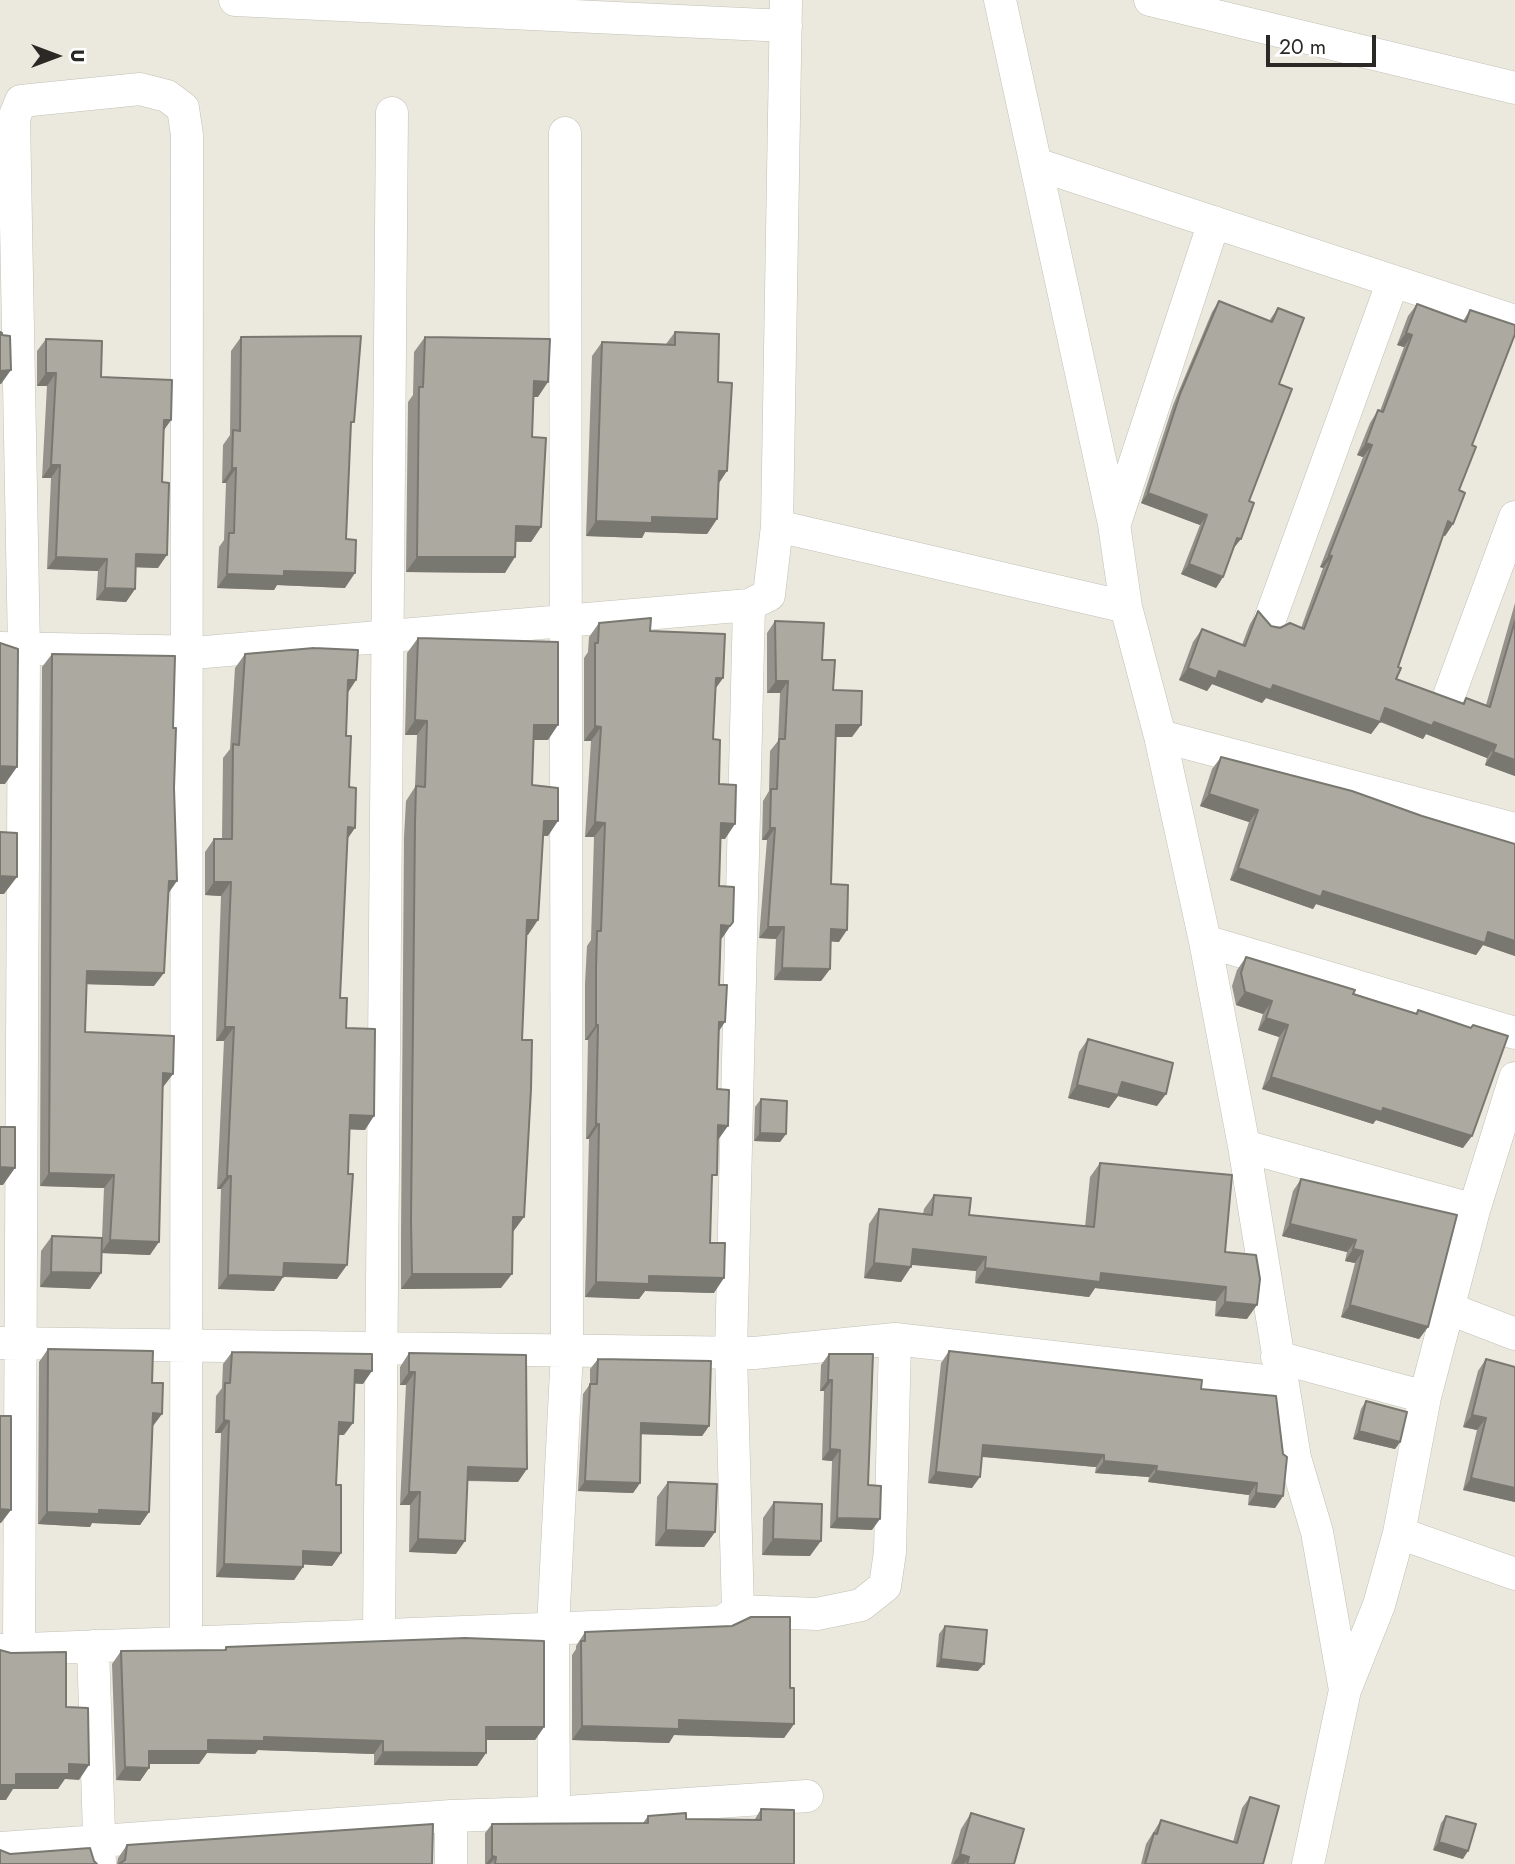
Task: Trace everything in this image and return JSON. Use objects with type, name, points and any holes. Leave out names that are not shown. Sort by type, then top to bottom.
[{"type":"street","points":[[12,648],[189,652],[749,605],[769,595],[776,526],[786,13],[235,0]]},
{"type":"street","points":[[1000,0],[1114,524],[1126,607],[1160,736],[1205,941],[1244,1146],[1294,1458],[1317,1532],[1345,1690]]},
{"type":"street","points":[[1150,0],[1515,88]]},
{"type":"street","points":[[187,1642],[187,135],[183,108],[167,96],[141,89],[21,101],[14,118],[9,1650],[722,1622],[738,1611],[817,1614],[861,1605],[886,1586],[890,1552],[895,1339]]},
{"type":"street","points":[[379,1634],[392,113]]},
{"type":"street","points":[[554,1812],[553,1627],[566,1351],[565,134]]},
{"type":"street","points":[[1035,164],[1515,321]]},
{"type":"street","points":[[1114,524],[1214,222]]},
{"type":"street","points":[[1269,622],[1393,281]]},
{"type":"street","points":[[1450,693],[1515,517]]},
{"type":"street","points":[[776,526],[1126,607]]},
{"type":"street","points":[[738,1611],[731,1353],[749,605]]},
{"type":"street","points":[[1160,736],[1515,829]]},
{"type":"street","points":[[1205,941],[1515,1033]]},
{"type":"street","points":[[1308,1864],[1345,1690],[1379,1605],[1399,1533],[1425,1396],[1474,1210],[1515,1078]]},
{"type":"street","points":[[1244,1146],[1474,1210]]},
{"type":"street","points":[[1450,1309],[1515,1334]]},
{"type":"street","points":[[10,1343],[754,1353],[895,1339],[1280,1370],[1425,1396]]},
{"type":"street","points":[[1399,1533],[1515,1574]]},
{"type":"street","points":[[93,1646],[100,1853]]},
{"type":"street","points":[[0,1848],[100,1853],[451,1815],[554,1812],[807,1796]]},
{"type":"street","points":[[451,1815],[451,1864]]},
{"type":"building","points":[[1219,301],[1272,322],[1278,308],[1304,318],[1279,384],[1292,389],[1249,501],[1254,503],[1241,539],[1237,538],[1223,577],[1189,564],[1207,515],[1148,493],[1180,394]]},
{"type":"building","points":[[1417,304],[1466,322],[1470,310],[1515,325],[1515,334],[1472,445],[1476,447],[1459,490],[1465,493],[1453,524],[1448,521],[1396,679],[1464,704],[1466,698],[1490,707],[1515,621],[1515,760],[1493,752],[1496,745],[1434,722],[1432,726],[1385,708],[1380,722],[1273,685],[1271,690],[1219,671],[1216,679],[1188,668],[1202,629],[1245,646],[1258,611],[1271,626],[1280,628],[1290,623],[1304,629],[1332,556],[1329,555],[1372,445],[1366,443],[1378,410],[1383,412],[1412,335],[1406,333]]},
{"type":"building","points":[[0,332],[10,336],[11,370],[0,371]]},
{"type":"building","points":[[675,332],[719,334],[718,382],[732,383],[727,471],[719,471],[717,519],[652,517],[652,523],[596,521],[602,342],[675,345]]},
{"type":"building","points":[[361,336],[354,422],[351,422],[346,539],[356,540],[355,573],[284,571],[284,576],[227,574],[229,533],[234,533],[236,468],[232,468],[233,430],[240,431],[241,337]]},
{"type":"building","points":[[425,337],[550,339],[548,382],[534,381],[532,437],[546,438],[541,527],[516,526],[515,557],[417,557],[419,387],[423,387]]},
{"type":"building","points":[[46,339],[102,341],[101,377],[172,380],[171,420],[164,420],[162,482],[169,483],[167,555],[136,554],[135,589],[105,588],[107,559],[56,557],[60,465],[51,465],[56,373],[46,373]]},
{"type":"building","points":[[651,618],[650,631],[725,634],[723,678],[716,678],[713,739],[720,740],[719,784],[736,785],[735,824],[721,823],[719,886],[734,887],[733,922],[730,926],[721,925],[719,985],[727,985],[725,1022],[719,1022],[717,1089],[729,1090],[728,1126],[718,1125],[717,1175],[712,1175],[710,1243],[725,1243],[724,1278],[649,1276],[649,1284],[596,1282],[599,1124],[596,1124],[596,969],[597,931],[601,931],[605,823],[595,822],[601,727],[595,726],[595,643],[598,643],[599,623]]},
{"type":"building","points":[[775,621],[824,623],[822,660],[835,660],[833,690],[862,691],[861,725],[836,725],[831,884],[848,885],[847,930],[831,929],[830,969],[782,968],[784,927],[768,927],[775,828],[770,828],[771,789],[777,789],[779,739],[785,739],[788,681],[776,681]]},
{"type":"building","points":[[418,638],[558,642],[558,725],[534,725],[532,785],[558,788],[558,821],[544,821],[538,920],[527,920],[522,1040],[532,1040],[531,1089],[524,1217],[513,1217],[512,1274],[412,1274],[415,822],[416,786],[425,787],[427,721],[415,720]]},
{"type":"building","points":[[0,643],[18,649],[17,767],[0,766]]},
{"type":"building","points":[[314,648],[358,650],[356,680],[348,680],[346,736],[351,736],[349,787],[356,788],[355,828],[348,827],[340,998],[347,998],[346,1028],[375,1029],[374,1116],[350,1115],[348,1174],[353,1174],[347,1265],[284,1263],[283,1277],[228,1275],[231,1176],[227,1176],[234,1027],[225,1027],[231,882],[214,882],[214,839],[232,839],[233,744],[239,745],[245,654]]},
{"type":"building","points":[[52,654],[175,656],[173,728],[176,728],[174,788],[177,881],[169,881],[164,973],[87,971],[85,1032],[174,1036],[173,1074],[163,1073],[159,1242],[110,1240],[114,1175],[49,1173]]},
{"type":"building","points":[[1221,757],[1352,791],[1422,816],[1515,844],[1515,941],[1488,932],[1485,943],[1323,891],[1321,897],[1238,868],[1258,810],[1209,794]]},
{"type":"building","points":[[0,832],[17,833],[17,877],[0,876]]},
{"type":"building","points":[[1246,957],[1355,990],[1353,994],[1417,1014],[1418,1010],[1471,1028],[1473,1025],[1508,1036],[1472,1136],[1383,1108],[1382,1112],[1271,1077],[1288,1025],[1266,1018],[1272,1001],[1245,992],[1241,973]]},
{"type":"building","points":[[1088,1039],[1173,1063],[1166,1094],[1122,1082],[1118,1095],[1077,1085]]},
{"type":"building","points":[[761,1099],[787,1101],[786,1134],[760,1133]]},
{"type":"building","points":[[0,1127],[15,1127],[15,1168],[0,1167]]},
{"type":"building","points":[[1100,1163],[1232,1175],[1225,1252],[1256,1255],[1260,1279],[1257,1305],[1225,1302],[1226,1287],[1101,1273],[1100,1282],[985,1268],[986,1257],[913,1249],[911,1267],[874,1263],[879,1209],[932,1215],[934,1195],[971,1198],[969,1215],[1094,1227]]},
{"type":"building","points":[[1301,1179],[1457,1215],[1428,1327],[1350,1305],[1363,1251],[1353,1249],[1356,1240],[1290,1224]]},
{"type":"building","points":[[52,1236],[102,1238],[101,1273],[51,1272]]},
{"type":"building","points":[[48,1349],[153,1351],[152,1383],[163,1383],[162,1414],[153,1413],[149,1512],[47,1512]]},
{"type":"building","points":[[949,1351],[1202,1380],[1201,1389],[1276,1396],[1283,1454],[1287,1457],[1283,1496],[1256,1493],[1257,1483],[1156,1471],[1157,1466],[1104,1461],[1104,1455],[983,1445],[980,1477],[936,1472]]},
{"type":"building","points":[[232,1352],[372,1354],[372,1371],[355,1370],[353,1423],[339,1422],[336,1485],[341,1485],[341,1553],[303,1551],[303,1567],[224,1564],[229,1421],[224,1420],[225,1383],[230,1383]]},
{"type":"building","points":[[409,1353],[526,1355],[527,1469],[468,1467],[465,1541],[418,1539],[420,1492],[409,1492],[415,1372],[409,1372]]},
{"type":"building","points":[[829,1354],[873,1354],[868,1485],[881,1486],[880,1519],[837,1518],[840,1450],[830,1449],[832,1380],[828,1380]]},
{"type":"building","points":[[598,1359],[711,1361],[709,1426],[641,1423],[640,1483],[585,1481],[590,1384],[597,1384]]},
{"type":"building","points":[[1486,1359],[1515,1367],[1515,1488],[1471,1478],[1486,1418],[1472,1415]]},
{"type":"building","points":[[1366,1401],[1407,1412],[1400,1442],[1359,1431]]},
{"type":"building","points":[[0,1416],[11,1416],[11,1510],[0,1509]]},
{"type":"building","points":[[668,1482],[717,1484],[715,1532],[666,1530]]},
{"type":"building","points":[[774,1502],[822,1504],[821,1541],[773,1539]]},
{"type":"building","points":[[751,1617],[790,1617],[790,1688],[794,1688],[794,1724],[679,1720],[679,1729],[582,1726],[581,1641],[585,1641],[585,1632],[732,1626]]},
{"type":"building","points":[[945,1626],[987,1630],[984,1664],[941,1659]]},
{"type":"building","points":[[465,1638],[544,1641],[544,1727],[486,1727],[486,1753],[383,1752],[383,1741],[264,1737],[264,1741],[208,1740],[208,1751],[149,1751],[149,1768],[125,1767],[121,1651],[226,1650],[226,1647]]},
{"type":"building","points":[[0,1650],[11,1653],[66,1652],[66,1707],[88,1708],[89,1765],[69,1764],[69,1774],[16,1774],[16,1785],[0,1785]]},
{"type":"building","points":[[1250,1797],[1279,1806],[1263,1864],[1145,1864],[1154,1833],[1157,1834],[1161,1820],[1237,1843]]},
{"type":"building","points":[[761,1809],[794,1810],[794,1864],[495,1864],[496,1857],[492,1856],[492,1824],[648,1823],[648,1816],[686,1813],[686,1819],[761,1820]]},
{"type":"building","points":[[971,1813],[1024,1829],[1014,1864],[967,1864],[969,1857],[960,1854]]},
{"type":"building","points":[[1446,1816],[1476,1824],[1468,1851],[1439,1842]]},
{"type":"building","points":[[433,1824],[432,1864],[119,1864],[125,1860],[127,1845]]},
{"type":"building","points":[[90,1848],[97,1864],[0,1864],[0,1850],[10,1854]]}]
